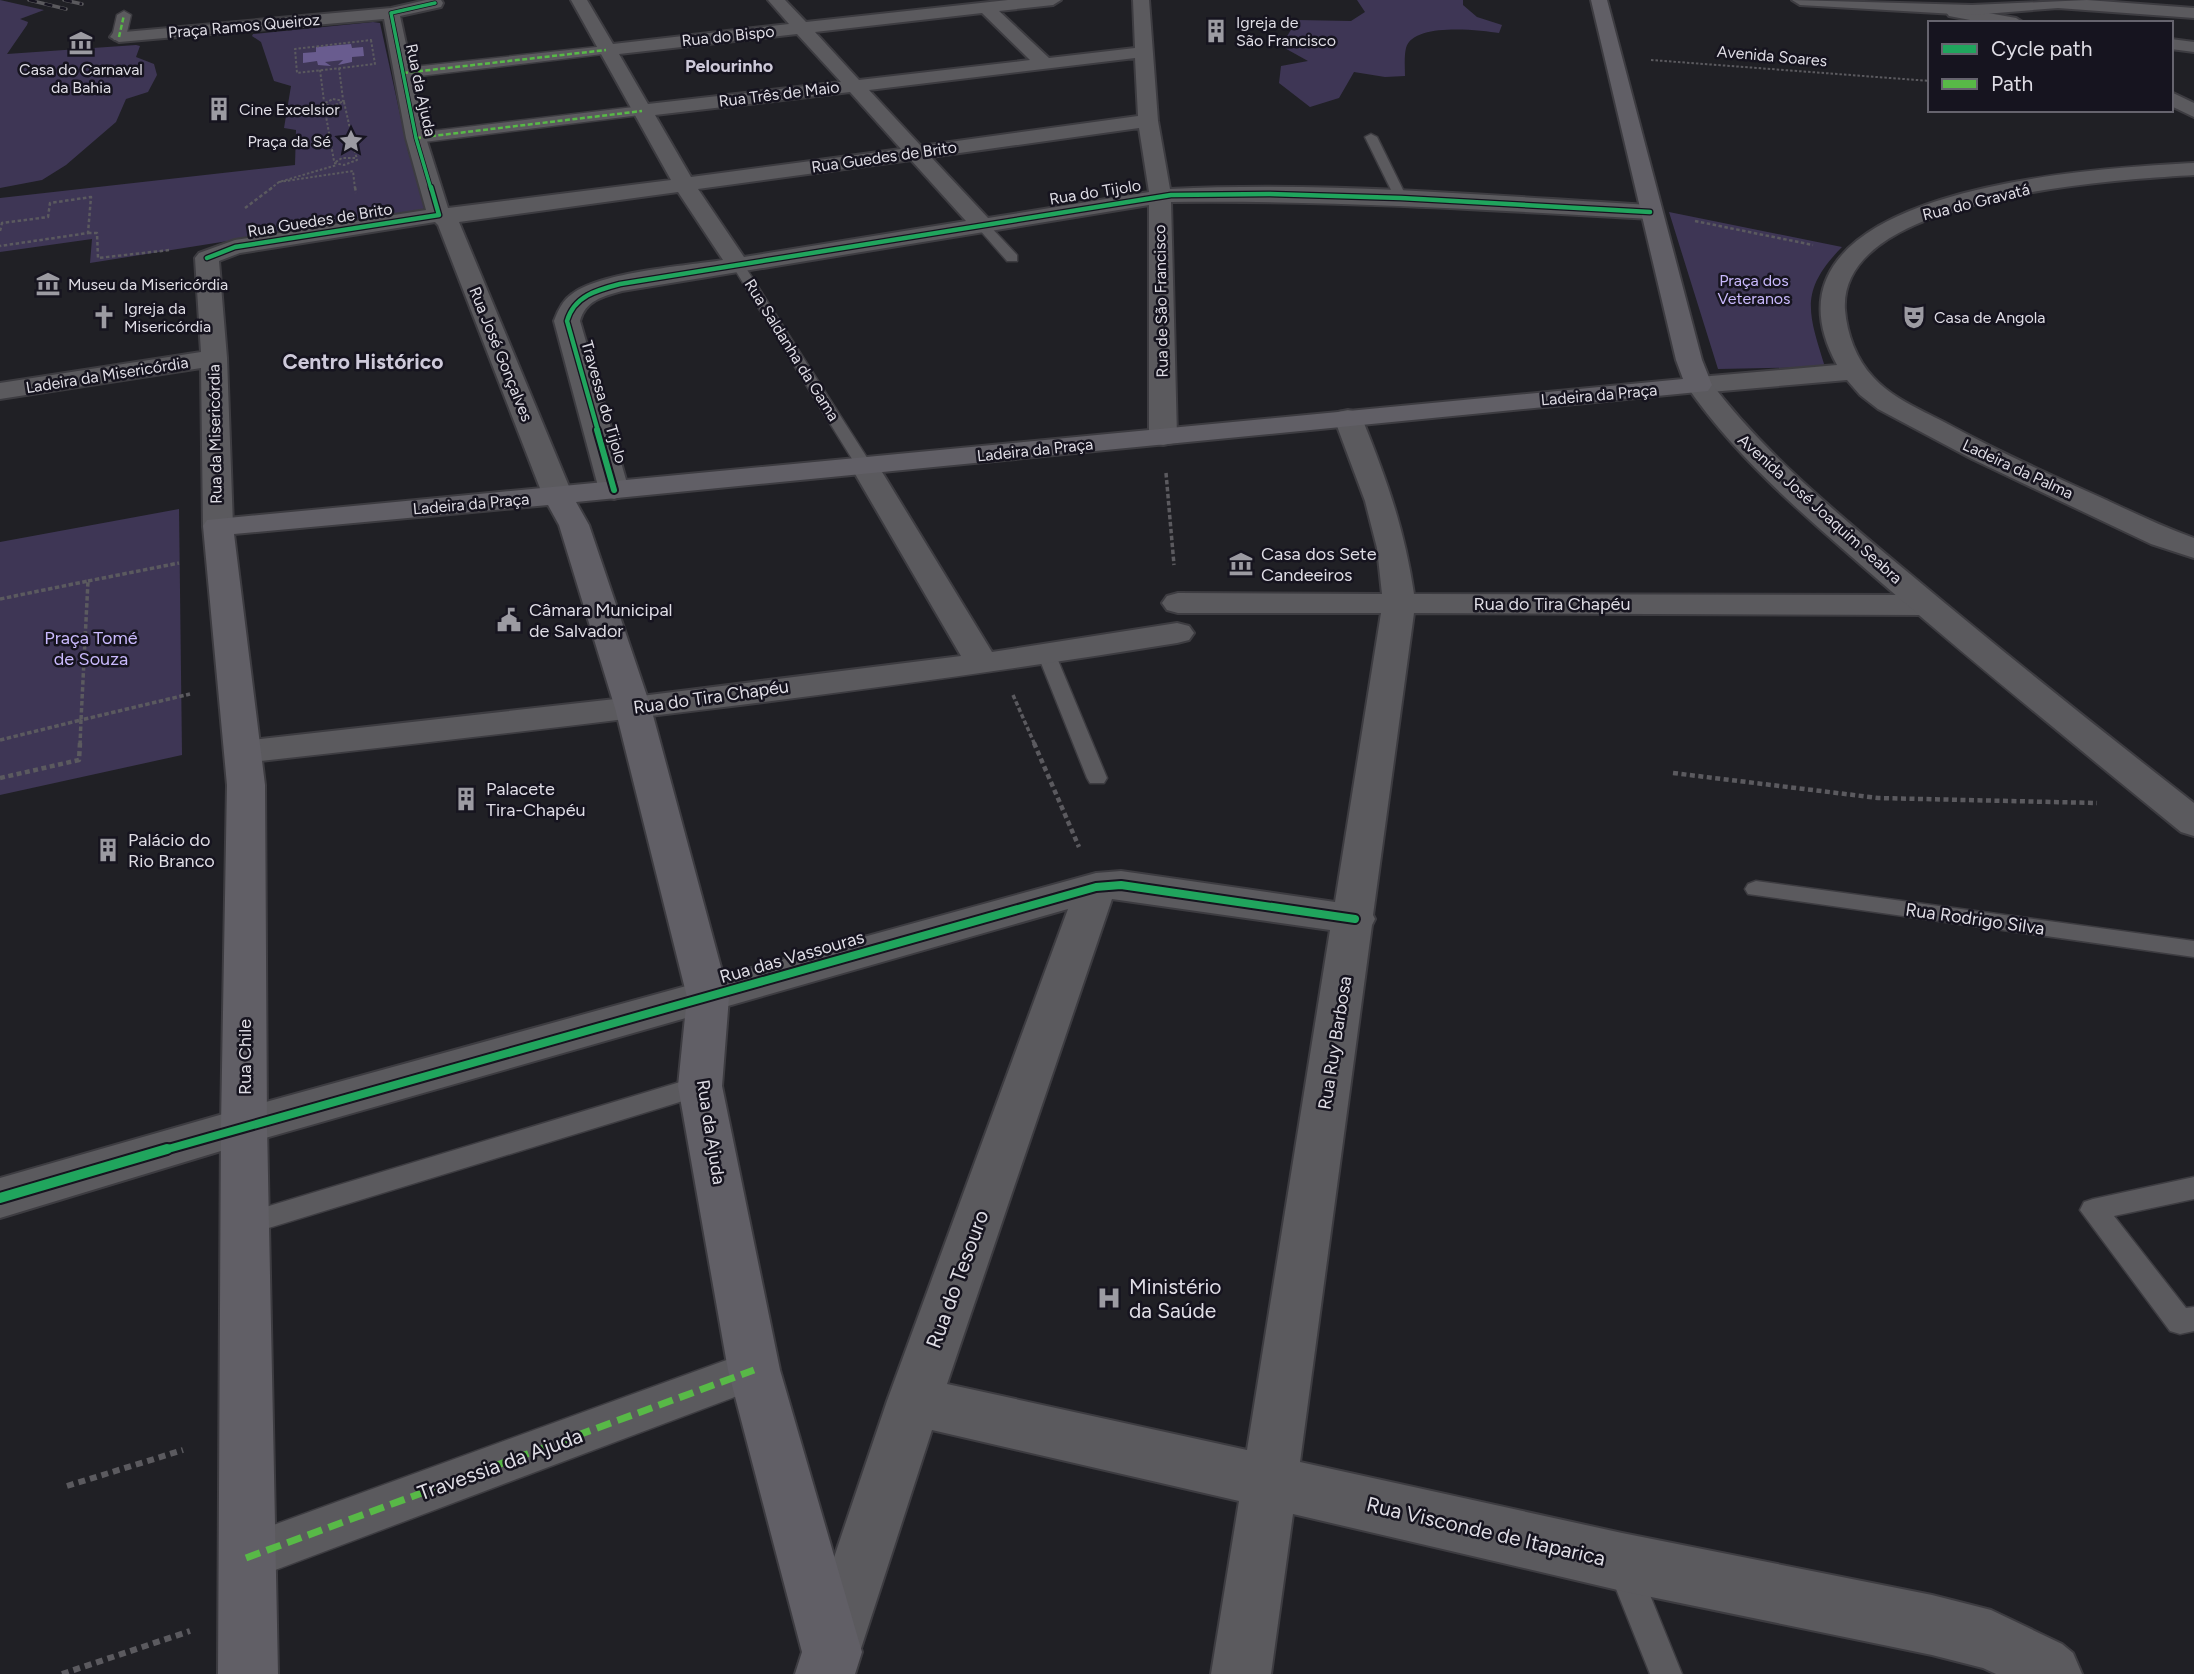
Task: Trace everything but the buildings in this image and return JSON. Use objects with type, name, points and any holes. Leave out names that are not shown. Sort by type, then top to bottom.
[{"type":"main road","name":"Avenida José Joaquim Seabra","points":[[1599,0],[1650,212],[1689,360],[1699,385]]},
{"type":"main road","name":"Ladeira da Praça","points":[[218,526],[865,467],[1699,385]]},
{"type":"main road","name":"Rua da Ajuda","points":[[558,496],[574,525],[633,708],[708,997],[700,1086],[754,1370],[829,1663]]},
{"type":"main road","name":"Rua Chile","points":[[218,526],[247,785],[244,1126],[248,1674]]},
{"type":"street","name":"Rua Saldanha da Gama","points":[[579,0],[684,184],[738,265]]},
{"type":"street","points":[[776,0],[919,153],[982,225]]},
{"type":"street","name":"Rua do Bispo","points":[[403,73],[1053,0]]},
{"type":"street","name":"Rua de São Francisco","points":[[1141,0],[1148,121],[1160,196],[1163,437]]},
{"type":"street","points":[[1800,0],[1955,12],[2005,21]]},
{"type":"street","points":[[2113,0],[2143,9]]},
{"type":"street","points":[[391,13],[435,1],[456,1]]},
{"type":"street","points":[[1955,12],[2067,1],[2194,13]]},
{"type":"street","points":[[2040,21],[2036,15],[2040,10],[2067,1]]},
{"type":"street","points":[[986,8],[1044,63]]},
{"type":"street","name":"Praça Ramos Queiroz","points":[[124,15],[119,37],[391,13]]},
{"type":"street","name":"Rua da Ajuda","points":[[391,13],[416,138],[439,215]]},
{"type":"street","points":[[2173,44],[2194,47]]},
{"type":"street","name":"Rua Três de Maio","points":[[416,138],[1143,52]]},
{"type":"street","points":[[2173,99],[2194,111]]},
{"type":"street","name":"Rua Guedes de Brito","points":[[207,258],[235,247],[439,215],[462,215],[1148,121]]},
{"type":"street","name":"Rua do Gravatá","points":[[1852,372],[1836,337],[1831,303],[1836,280],[1855,253],[1875,236],[1950,205],[2007,191],[2194,169]]},
{"type":"street","name":"Rua do Tijolo","points":[[567,321],[568,312],[577,300],[596,291],[1160,196],[1269,194],[1401,198],[1650,212]]},
{"type":"street","name":"Rua José Gonçalves","points":[[439,215],[448,222],[558,496]]},
{"type":"street","name":"Rua da Misericórdia","points":[[207,258],[214,358],[218,526]]},
{"type":"street","name":"Travessa do Tijolo","points":[[567,321],[614,489]]},
{"type":"street","name":"Ladeira da Misericórdia","points":[[0,391],[214,358]]},
{"type":"street","name":"Ladeira da Praça","points":[[1699,385],[1852,372]]},
{"type":"street","name":"Ladeira da Palma","points":[[1852,372],[1872,392],[1965,446],[2162,537],[2194,549]]},
{"type":"street","name":"Avenida José Joaquim Seabra","points":[[1699,385],[1740,439],[1794,491],[1927,605],[2183,814]]},
{"type":"street","name":"Rua Ruy Barbosa","points":[[1241,1674],[1399,603],[1392,548],[1380,501],[1348,418]]},
{"type":"street","name":"Rua Saldanha da Gama","points":[[865,467],[990,663]]},
{"type":"street","name":"Rua do Tira Chapéu","points":[[243,752],[633,708],[990,663],[1046,653],[1177,618],[1399,603],[1927,605]]},
{"type":"street","name":"Rua das Vassouras","points":[[0,1198],[244,1126],[1096,887],[1121,885],[1354,919]]},
{"type":"street","name":"Rua do Tesouro","points":[[829,1663],[914,1401],[1096,887]]},
{"type":"street","name":"Travessia da Ajuda","points":[[246,1558],[754,1370]]},
{"type":"street","name":"Rua Visconde de Itaparica","points":[[914,1401],[1622,1562],[1968,1634],[1991,1640],[2052,1674]]},
{"type":"lane","points":[[1371,137],[1401,198]]},
{"type":"lane","points":[[982,225],[1012,258]]},
{"type":"lane","name":"Rua Saldanha da Gama","points":[[738,265],[865,467]]},
{"type":"lane","points":[[1046,653],[1097,778]]},
{"type":"lane","name":"Rua Rodrigo Silva","points":[[1756,889],[2194,949]]},
{"type":"lane","points":[[246,1224],[700,1086]]},
{"type":"lane","points":[[2194,1188],[2093,1210],[2180,1322],[2194,1319]]},
{"type":"lane","points":[[1622,1562],[1666,1674]]},
{"type":"path","points":[[371,40],[375,64],[320,70],[297,73],[295,49],[371,40]]},
{"type":"path","points":[[336,163],[352,164],[357,161],[343,101],[339,68]]},
{"type":"path","points":[[320,70],[336,163]]},
{"type":"path","points":[[324,103],[343,101]]},
{"type":"path","points":[[324,103],[343,101]]},
{"type":"path","points":[[279,183],[345,158],[355,158]]},
{"type":"path","points":[[352,164],[353,171]]},
{"type":"path","points":[[0,231],[2,223],[48,217],[50,202],[91,197],[88,233]]},
{"type":"path","points":[[1650,212],[1855,253]]},
{"type":"path","points":[[0,246],[97,233],[98,258],[180,249]]},
{"type":"path","points":[[1163,437],[1177,618]]},
{"type":"path","points":[[0,599],[188,561]]},
{"type":"path","points":[[0,778],[79,760],[88,581]]},
{"type":"path","points":[[990,663],[1096,887]]},
{"type":"path","points":[[0,740],[234,684]]},
{"type":"path","points":[[1673,773],[1878,797],[2183,814]]},
{"type":"path","points":[[67,1486],[183,1450]]},
{"type":"path","points":[[62,1674],[247,1611]]},
{"type":"green space","points":[[0,0],[44,10],[20,19],[28,22],[27,25],[7,54],[136,45],[140,46],[136,57],[154,64],[157,75],[148,92],[126,99],[116,122],[66,165],[42,180],[0,188]]},
{"type":"green space","points":[[1357,0],[1463,0],[1463,5],[1477,17],[1502,25],[1499,33],[1448,30],[1421,34],[1411,40],[1406,48],[1405,76],[1385,77],[1354,72],[1339,98],[1310,107],[1279,83],[1281,66],[1308,61],[1281,46],[1297,20],[1351,21],[1365,12]]},
{"type":"green space","name":"Praça da Sé","points":[[380,23],[408,151],[425,206],[423,210],[90,263],[92,239],[0,252],[0,198],[295,165],[296,130],[284,128],[291,86],[274,81],[261,42],[252,36],[253,34]]},
{"type":"green space","name":"Praça dos Veteranos","points":[[1669,212],[1842,247],[1819,277],[1811,303],[1814,331],[1825,367],[1718,369]]},
{"type":"green space","name":"Praça Tomé de Souza","points":[[179,509],[182,755],[0,795],[0,542]]},
{"type":"shaded area","points":[[351,44],[352,48],[363,47],[364,56],[352,57],[352,62],[338,65],[343,60],[325,62],[331,66],[318,65],[317,61],[303,63],[303,53],[316,52],[316,47]]},
{"type":"railway","points":[[29,0],[66,9]]},
{"type":"railway","points":[[64,0],[82,4]]},
{"type":"marked path","points":[[119,37],[124,15]]},
{"type":"marked path","points":[[403,73],[606,50]]},
{"type":"marked path","points":[[416,138],[642,111]]},
{"type":"marked path","points":[[246,1558],[754,1370]]},
{"type":"cycle path","points":[[207,258],[235,247],[439,215],[416,138],[391,13],[435,3]]},
{"type":"cycle path","points":[[614,490],[567,321],[574,305],[580,299],[612,286],[1171,195],[1269,194],[1401,198],[1650,212]]},
{"type":"cycle path","points":[[0,1198],[244,1126],[1096,887],[1121,885],[1355,919]]},
{"type":"place","name":"Igreja de São Francisco","points":[[1216,31]]},
{"type":"place","name":"Casa do Carnaval da Bahia","points":[[81,43]]},
{"type":"place","name":"Cine Excelsior","points":[[219,109]]},
{"type":"place","name":"Praça da Sé","points":[[351,141]]},
{"type":"place","name":"Museu da Misericórdia","points":[[48,284]]},
{"type":"place","name":"Igreja da Misericórdia","points":[[104,317]]},
{"type":"place","name":"Casa de Angola","points":[[1914,317]]},
{"type":"place","name":"Casa dos Sete Candeeiros","points":[[1241,564]]},
{"type":"place","name":"Câmara Municipal de Salvador","points":[[509,620]]},
{"type":"place","name":"Palacete Tira-Chapéu","points":[[466,799]]},
{"type":"place","name":"Palácio do Rio Branco","points":[[108,850]]},
{"type":"place","name":"Ministério da Saúde","points":[[1109,1298]]},
{"type":"district","name":"Pelourinho","points":[[729,66]]},
{"type":"district","name":"Centro Histórico","points":[[363,361]]}]
